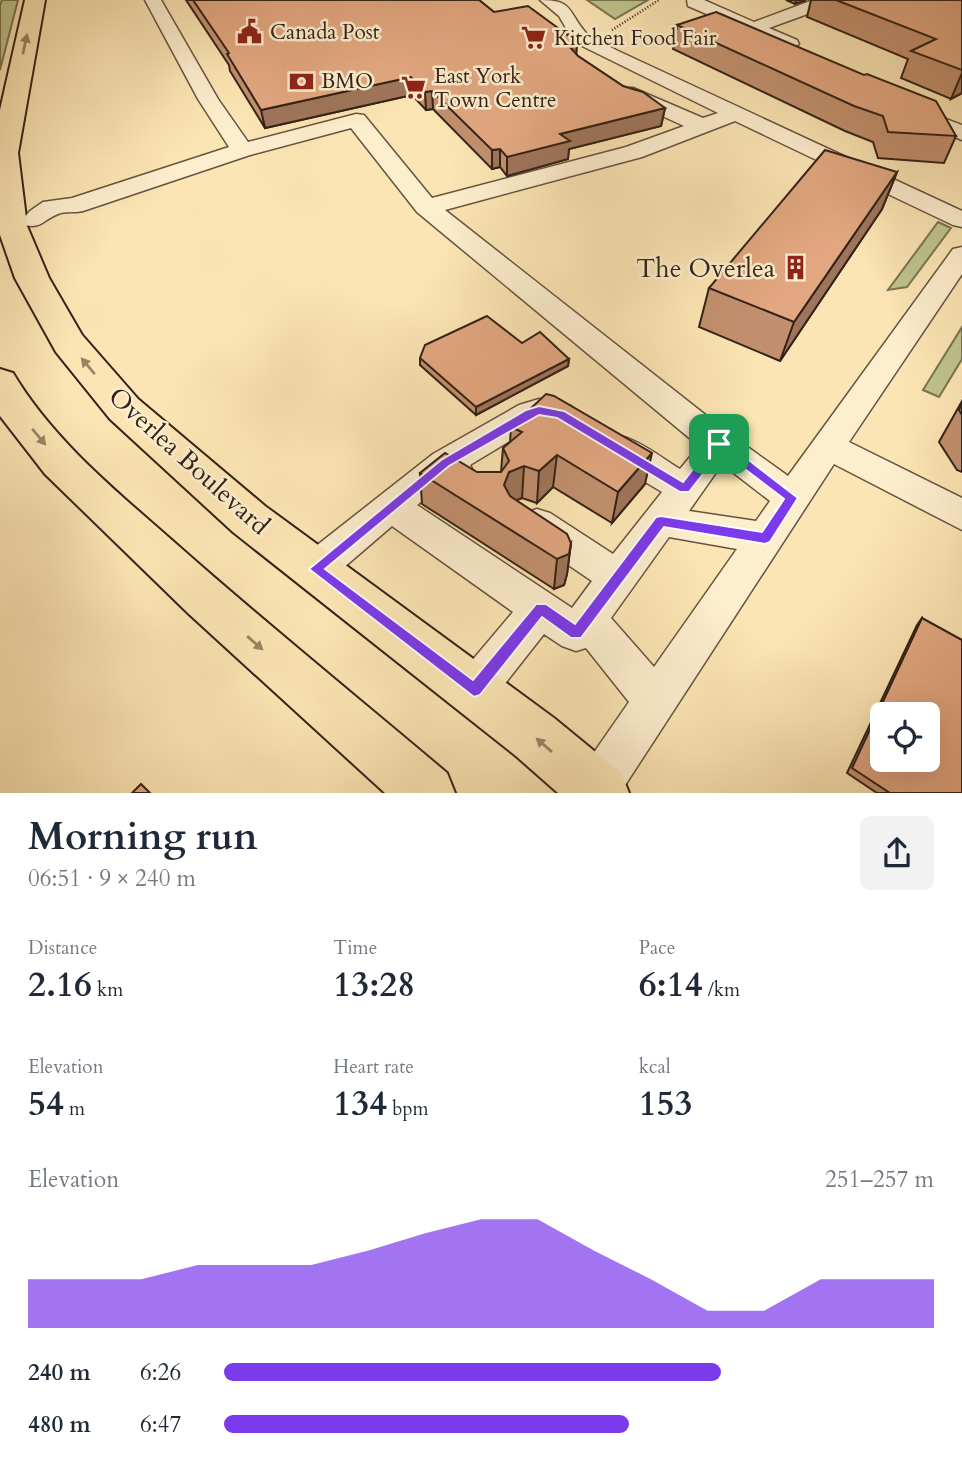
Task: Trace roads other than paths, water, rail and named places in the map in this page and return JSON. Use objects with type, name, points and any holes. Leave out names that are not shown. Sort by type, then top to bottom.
[{"type":"main road","name":"Overlea Boulevard","points":[[35,0],[4,153],[15,225],[32,278],[69,343],[124,409],[249,519],[474,690],[597,792]]},
{"type":"main road","points":[[0,382],[8,400],[69,472],[203,598],[427,793]]},
{"type":"street","points":[[153,0],[208,99],[242,150]]},
{"type":"street","points":[[548,0],[566,13],[588,43],[591,52],[585,67]]},
{"type":"street","points":[[753,28],[829,0]]},
{"type":"street","points":[[694,2],[790,44]]},
{"type":"street","points":[[588,43],[962,220]]},
{"type":"street","points":[[609,82],[632,96],[705,127]]},
{"type":"street","points":[[923,97],[962,111]]},
{"type":"street","points":[[962,134],[895,111],[962,145]]},
{"type":"street","points":[[426,207],[634,152],[737,113]]},
{"type":"street","points":[[15,225],[47,221],[67,215],[74,206],[242,150],[356,120],[426,207],[719,444],[792,498]]},
{"type":"street","points":[[597,792],[792,498],[962,255]]},
{"type":"street","points":[[315,569],[445,463],[522,417],[539,411],[560,414],[685,489]]},
{"type":"street","points":[[528,549],[541,608],[576,633],[719,444]]},
{"type":"street","points":[[828,446],[962,515]]},
{"type":"street","points":[[445,463],[478,485],[447,516]]},
{"type":"street","points":[[922,494],[962,491]]},
{"type":"street","points":[[391,506],[447,516],[468,546],[528,549],[617,577]]},
{"type":"street","points":[[661,521],[765,538]]},
{"type":"street","points":[[474,690],[541,608]]},
{"type":"street","points":[[587,619],[656,701]]},
{"type":"place","name":"Canada Post","points":[[250,32]]},
{"type":"place","name":"Kitchen Food Fair","points":[[534,38]]},
{"type":"place","name":"BMO","points":[[301,81]]},
{"type":"place","name":"East York Town Centre","points":[[414,88]]},
{"type":"place","name":"The Overlea","points":[[795,268]]}]
